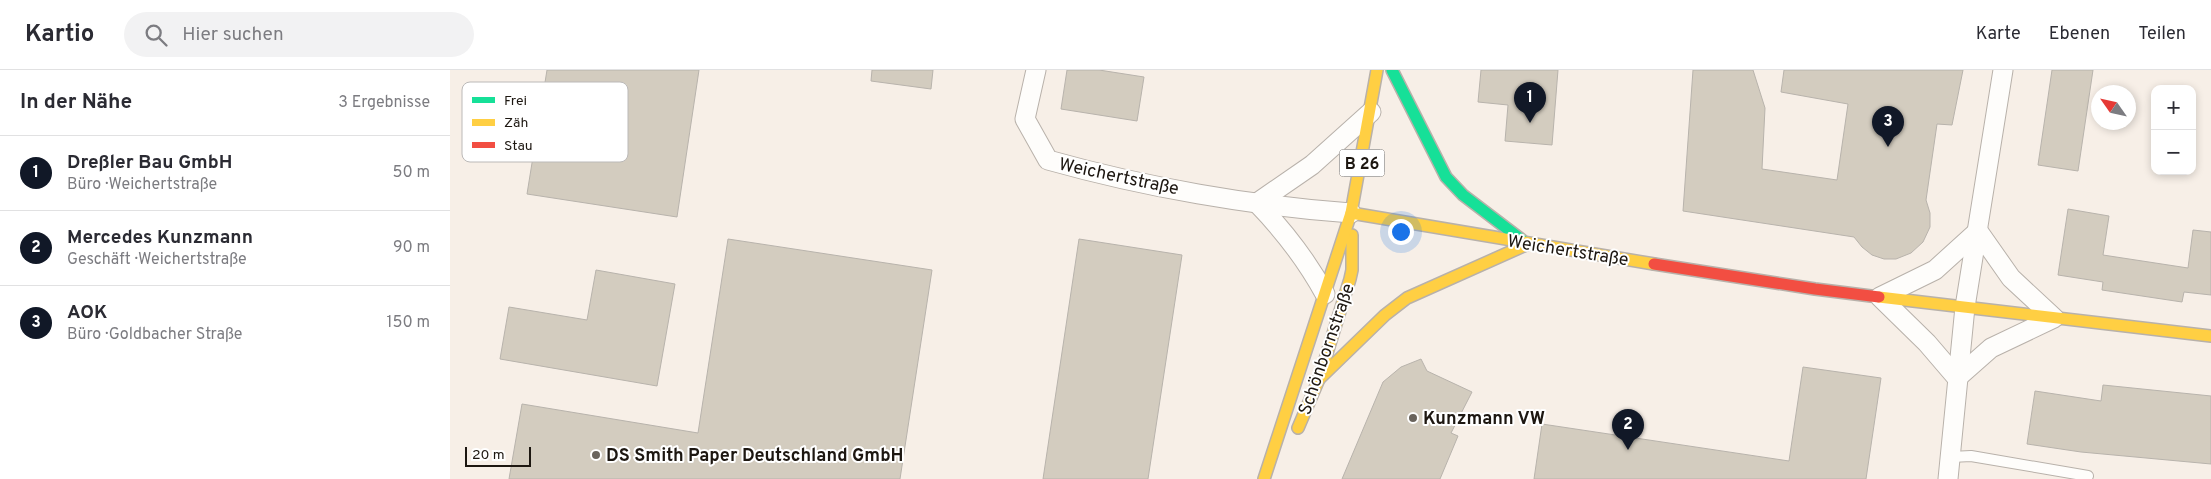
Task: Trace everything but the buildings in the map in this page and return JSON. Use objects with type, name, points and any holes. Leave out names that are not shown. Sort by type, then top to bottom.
[{"type":"main road","name":"Schönbornstraße","points":[[1264,479],[1351,213],[1371,112],[1377,70]]},
{"type":"main road","points":[[1392,70],[1446,177],[1463,196],[1528,244]]},
{"type":"main road","name":"Schönbornstraße","points":[[1292,440],[1319,379],[1352,270],[1351,213]]},
{"type":"main road","name":"Weichertstraße","points":[[1351,213],[1528,244],[1815,289],[2211,336]]},
{"type":"main road","points":[[1319,379],[1385,315],[1407,298],[1528,244]]},
{"type":"main road","points":[[1275,479],[1282,464]]},
{"type":"street","name":"Weichertstraße","points":[[1036,70],[1025,118],[1048,160],[1102,175],[1257,203],[1351,213]]},
{"type":"street","points":[[1948,479],[1965,308],[2003,70]]},
{"type":"street","points":[[1324,294],[1305,260],[1277,223],[1257,203],[1312,165],[1371,112]]},
{"type":"street","points":[[1957,378],[1927,343],[1880,297],[1935,270],[1978,231]]},
{"type":"street","points":[[1957,378],[1990,348],[2054,318],[2011,278],[1978,231]]},
{"type":"lane","points":[[1951,457],[1971,456],[2088,476]]},
{"type":"traffic: fast","points":[[1392,70],[1446,177],[1463,195],[1522,240]]},
{"type":"traffic: slow","points":[[1264,479],[1351,213],[1377,70]]},
{"type":"traffic: slow","points":[[1351,213],[1654,264]]},
{"type":"traffic: slow","points":[[1298,428],[1319,379],[1350,279],[1352,270],[1352,235]]},
{"type":"traffic: slow","points":[[1319,379],[1385,315],[1407,298],[1528,244]]},
{"type":"traffic: slow","points":[[1879,297],[2211,336]]},
{"type":"traffic: jam","points":[[1654,264],[1879,297]]},
{"type":"place","name":"Dreßler Bau GmbH","points":[[1530,123]]},
{"type":"place","name":"AOK","points":[[1888,147]]},
{"type":"place","name":"Kunzmann VW","points":[[1413,418]]},
{"type":"place","name":"Mercedes Kunzmann","points":[[1628,450]]},
{"type":"place","name":"DS Smith Paper Deutschland GmbH","points":[[596,455]]}]
